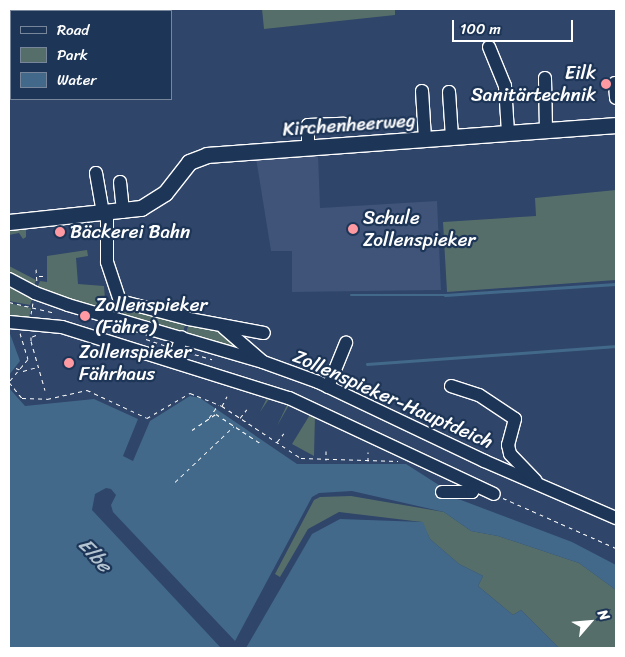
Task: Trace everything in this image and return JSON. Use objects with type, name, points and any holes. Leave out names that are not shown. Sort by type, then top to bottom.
[{"type":"main road","name":"Kirchenheerweg","points":[[9,222],[123,212],[154,201],[165,193],[184,166],[201,156],[616,125]]},
{"type":"street","points":[[489,47],[504,86],[508,133]]},
{"type":"street","points":[[545,78],[546,130]]},
{"type":"street","points":[[615,83],[616,98]]},
{"type":"street","points":[[422,91],[424,139]]},
{"type":"street","points":[[449,92],[452,137]]},
{"type":"street","points":[[308,148],[308,125],[344,124]]},
{"type":"street","points":[[96,172],[105,213],[107,262],[120,300],[222,327],[264,333]]},
{"type":"street","points":[[120,182],[123,212]]},
{"type":"street","name":"Zollenspieker-Hauptdeich","points":[[9,279],[35,293],[68,306],[182,337],[263,362],[328,386],[616,518]]},
{"type":"street","points":[[9,322],[51,326],[174,360],[312,406],[494,494]]},
{"type":"street","points":[[222,327],[263,362]]},
{"type":"street","points":[[174,360],[182,337]]},
{"type":"street","points":[[328,386],[346,343]]},
{"type":"street","points":[[451,386],[479,394],[514,418],[508,445],[510,454],[539,484]]},
{"type":"street","points":[[442,492],[472,492],[475,486]]},
{"type":"path","points":[[36,269],[39,276],[38,281]]},
{"type":"path","points":[[39,276],[45,276]]},
{"type":"path","points":[[31,314],[33,305]]},
{"type":"path","points":[[45,390],[32,337],[51,326]]},
{"type":"path","points":[[22,341],[28,360],[10,382],[22,398],[47,399],[87,390],[147,418],[190,393],[222,406],[301,458],[398,461]]},
{"type":"path","points":[[16,368],[24,371],[38,367]]},
{"type":"path","points":[[222,406],[227,396]]},
{"type":"path","points":[[209,419],[218,404]]},
{"type":"path","points":[[240,419],[247,409]]},
{"type":"path","points":[[192,430],[216,414],[260,443]]},
{"type":"path","points":[[174,482],[234,426]]},
{"type":"path","points":[[277,442],[284,433]]},
{"type":"path","points":[[326,451],[326,460]]},
{"type":"path","points":[[368,452],[368,461]]},
{"type":"path","points":[[494,494],[616,548]]},
{"type":"shaded area","name":"Schule Zollenspieker","points":[[318,154],[320,208],[437,201],[441,290],[292,292],[292,251],[271,251],[256,158]]},
{"type":"green space","points":[[262,9],[395,9],[395,15],[264,29]]},
{"type":"green space","points":[[616,190],[616,280],[447,292],[443,222],[536,216],[535,198]]},
{"type":"green space","points":[[26,227],[26,237],[23,239],[19,233],[9,235],[9,231]]},
{"type":"green space","points":[[87,250],[88,256],[76,258],[78,284],[104,286],[105,299],[186,322],[183,332],[69,301],[37,288],[40,281],[47,282],[47,256]]},
{"type":"green space","points":[[9,266],[36,280],[34,286],[9,274]]},
{"type":"green space","points":[[9,287],[32,299],[30,305],[9,301]]},
{"type":"green space","points":[[9,303],[31,308],[29,318],[9,319]]},
{"type":"green space","points":[[189,323],[221,331],[249,353],[186,333]]},
{"type":"green space","points":[[261,391],[271,396],[260,412],[268,396]]},
{"type":"green space","points":[[271,396],[289,405],[277,426],[287,405]]},
{"type":"green space","points":[[311,413],[315,414],[314,456],[292,444]]},
{"type":"green space","points":[[351,496],[444,512],[471,531],[498,536],[579,563],[616,590],[616,648],[559,648],[521,610],[513,615],[478,586],[483,576],[459,564],[430,539],[422,522],[339,512],[308,529],[280,577],[275,574],[314,500],[320,497]]},
{"type":"water","points":[[9,331],[20,361],[9,375]]},
{"type":"water","name":"Elbe","points":[[9,388],[25,406],[94,399],[138,419],[123,456],[133,461],[150,421],[190,396],[200,398],[297,464],[406,464],[442,487],[443,496],[461,500],[572,542],[616,565],[616,590],[579,563],[498,536],[471,531],[444,512],[352,491],[319,493],[312,497],[235,641],[113,512],[111,505],[116,495],[111,489],[106,488],[95,494],[92,510],[221,648],[9,648]]},
{"type":"water","points":[[340,519],[423,522],[430,539],[459,564],[483,576],[478,586],[513,615],[521,610],[559,648],[246,648],[312,534]]},
{"type":"waterway","points":[[351,295],[445,295],[616,284]]},
{"type":"waterway","points":[[367,364],[616,346]]},
{"type":"place","name":"Eilk Sanitärtechnik","points":[[606,84]]},
{"type":"place","name":"Schule Zollenspieker","points":[[353,229]]},
{"type":"place","name":"Bäckerei Bahn","points":[[60,232]]},
{"type":"place","name":"Zollenspieker (Fähre)","points":[[85,316]]},
{"type":"place","name":"Zollenspieker Fährhaus","points":[[69,363]]}]
